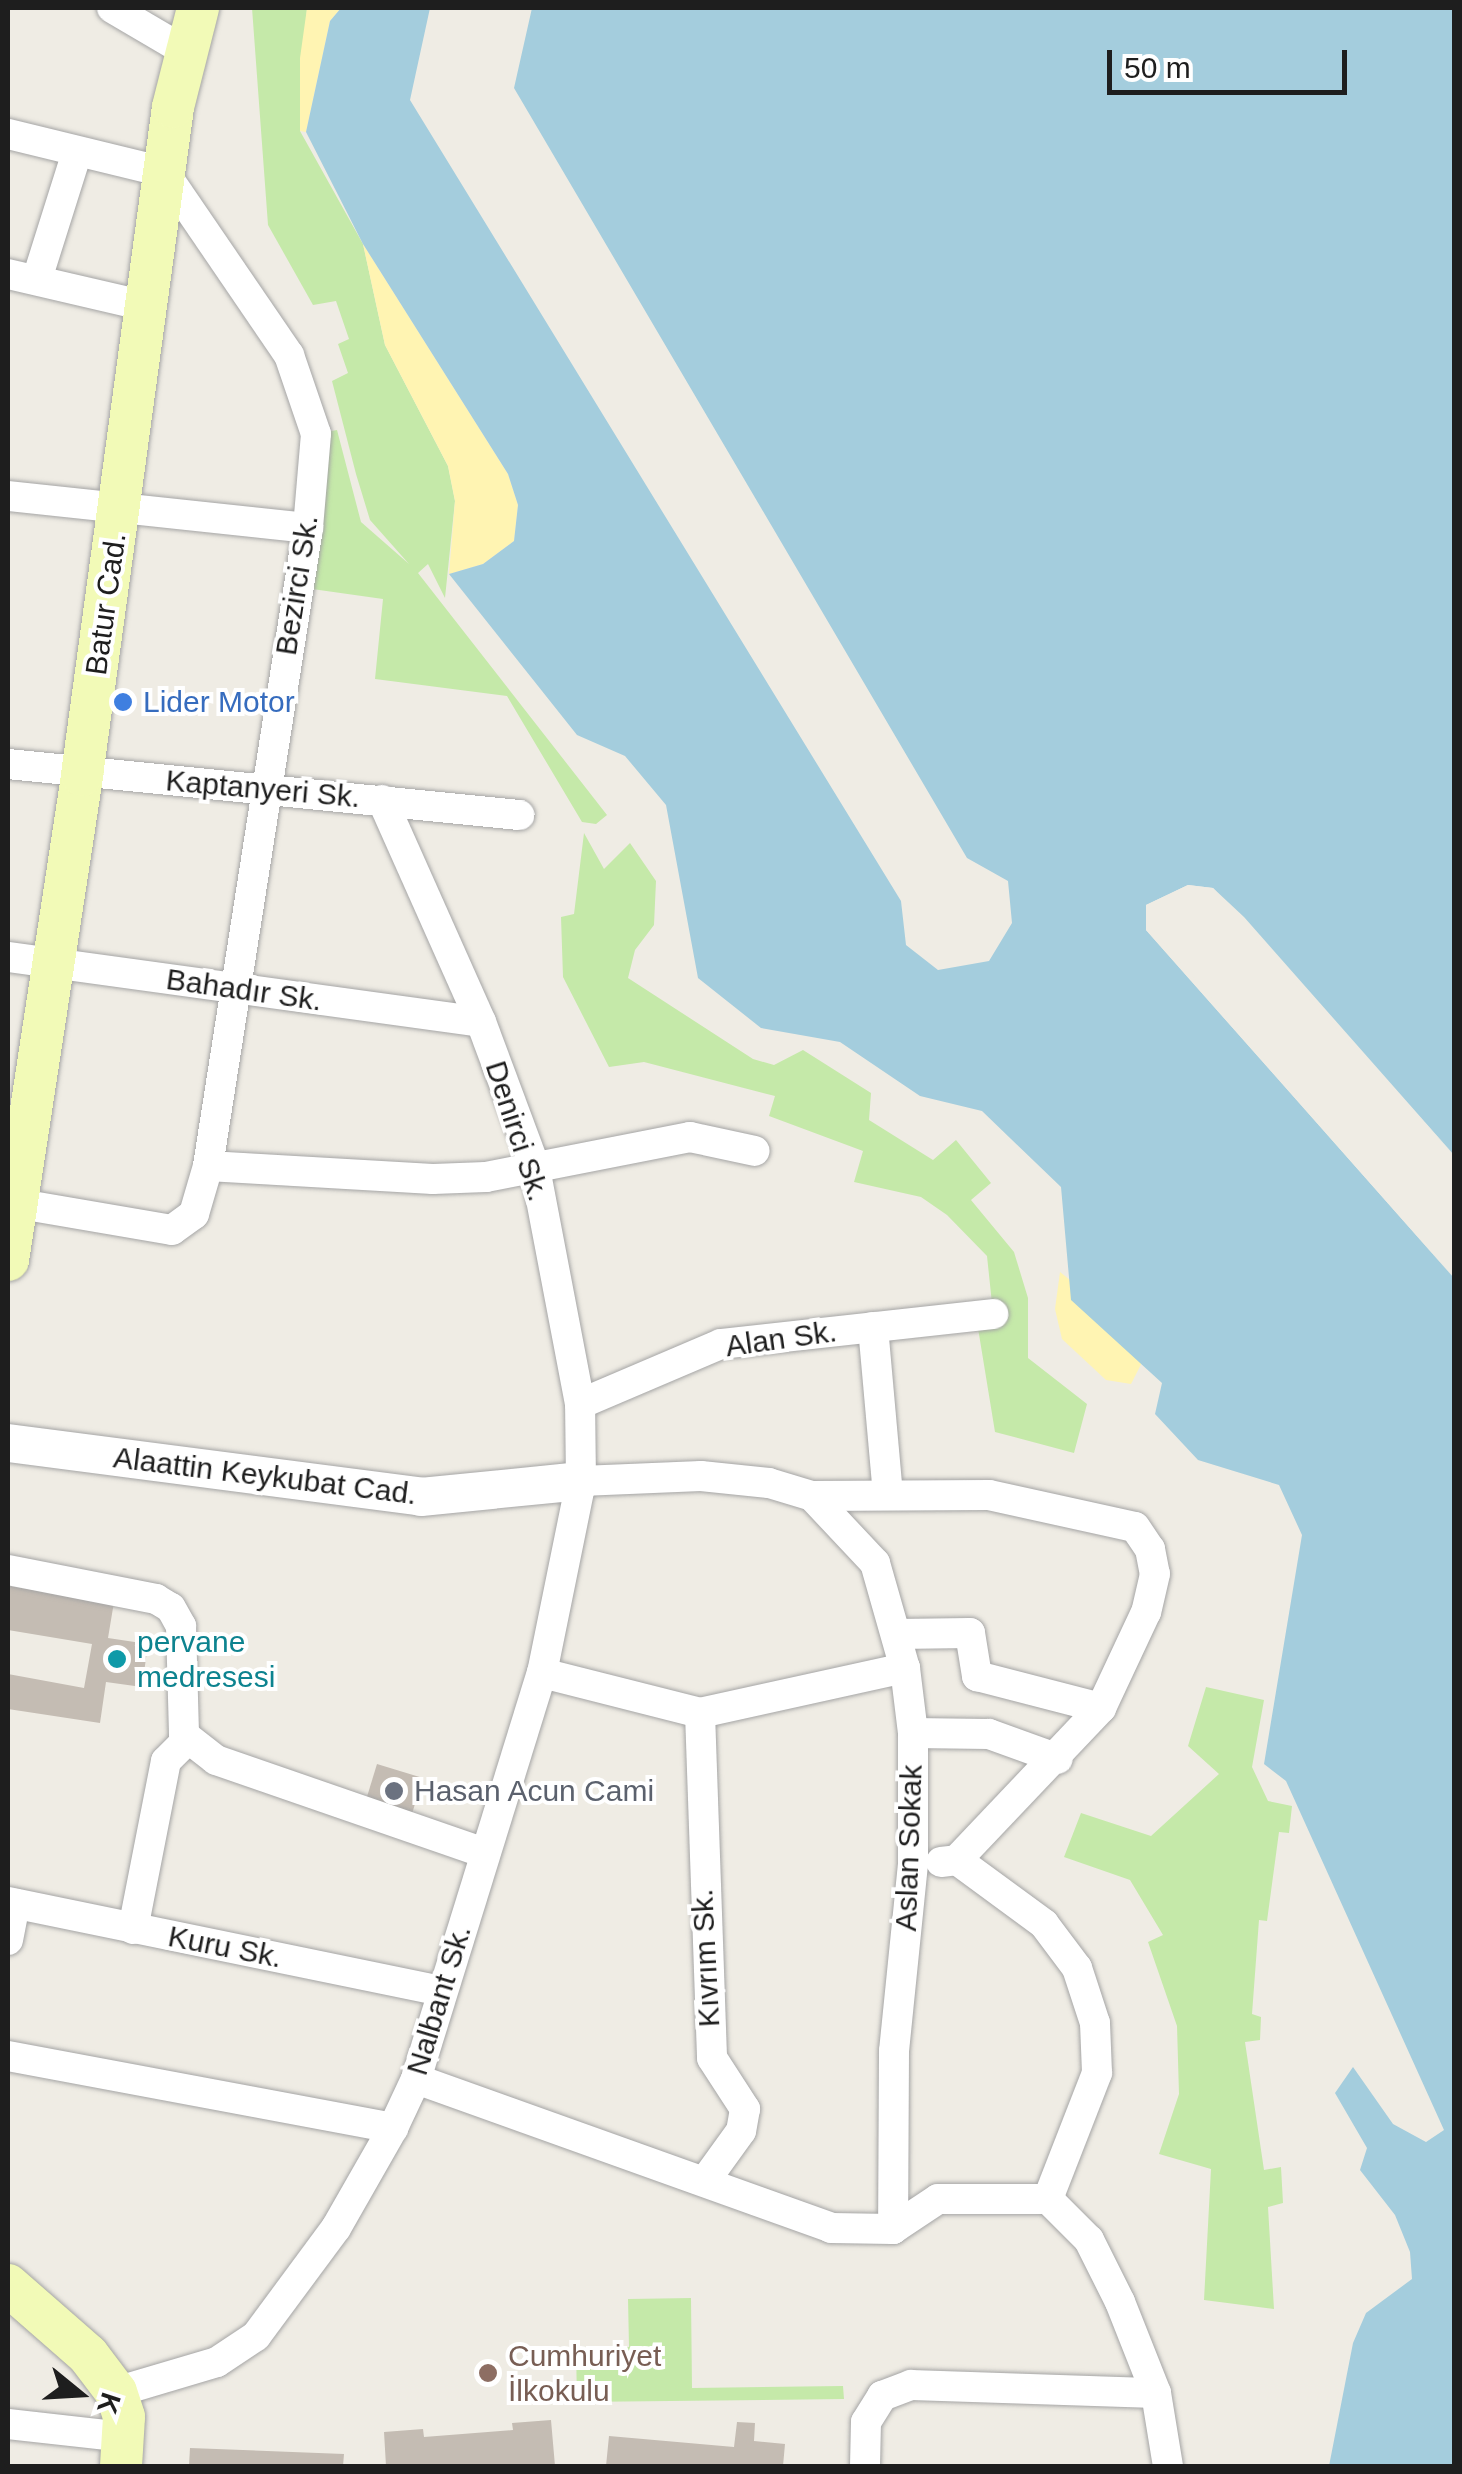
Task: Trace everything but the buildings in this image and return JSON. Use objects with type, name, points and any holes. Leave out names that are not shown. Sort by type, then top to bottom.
[{"type":"main road","name":"Batur Cad.","points":[[8,1260],[12,1203],[82,774],[164,172],[198,8]]},
{"type":"main road","points":[[8,2285],[88,2355],[116,2392],[122,2452]]},
{"type":"street","points":[[112,8],[187,52]]},
{"type":"street","points":[[8,134],[164,172]]},
{"type":"street","points":[[77,152],[22,276],[146,306]]},
{"type":"street","name":"Bezirci Sk.","points":[[12,1203],[172,1230],[194,1214],[208,1166],[264,787],[308,528],[316,434],[289,355],[164,172]]},
{"type":"street","points":[[8,496],[308,528]]},
{"type":"street","name":"Kaptanyeri Sk.","points":[[8,764],[520,815]]},
{"type":"street","name":"Denirci Sk.","points":[[382,800],[481,1022],[535,1167],[580,1404],[582,1481]]},
{"type":"street","name":"Bahadır Sk.","points":[[8,958],[481,1022]]},
{"type":"street","points":[[208,1166],[389,1179],[486,1177],[690,1137],[755,1151]]},
{"type":"street","name":"Alan Sk.","points":[[580,1404],[721,1344],[994,1314]]},
{"type":"street","points":[[873,1328],[888,1494]]},
{"type":"street","name":"Alaattin Keykubat Cad.","points":[[8,1444],[405,1496],[500,1494],[582,1481]]},
{"type":"street","points":[[582,1481],[701,1476],[769,1483],[812,1496],[990,1495],[1135,1527],[1150,1550],[1156,1574],[1146,1612],[1101,1708],[1058,1759],[957,1860],[913,1864]]},
{"type":"street","name":"Nalbant Sk.","points":[[116,2392],[217,2362],[256,2336],[336,2228],[393,2128],[416,2079],[542,1673],[582,1481]]},
{"type":"street","name":"Aslan Sokak","points":[[812,1496],[875,1563],[905,1668],[912,1734],[913,1864],[894,2051],[893,2228]]},
{"type":"street","points":[[8,1570],[171,1608],[181,1626],[188,1739],[166,1761],[133,1929]]},
{"type":"street","points":[[897,1634],[970,1633],[977,1676],[1101,1708]]},
{"type":"street","points":[[542,1673],[700,1713],[905,1668]]},
{"type":"street","name":"Kıvrım Sk.","points":[[700,1713],[712,2058],[745,2109],[741,2132],[705,2181]]},
{"type":"street","points":[[912,1734],[988,1734],[1058,1759]]},
{"type":"street","points":[[188,1739],[216,1760],[287,1788],[485,1853]]},
{"type":"street","points":[[957,1860],[1044,1924],[1076,1968],[1094,2023],[1097,2073],[1048,2199]]},
{"type":"street","points":[[8,1940],[11,1903]]},
{"type":"street","name":"Kuru Sk.","points":[[11,1903],[442,1990]]},
{"type":"street","points":[[8,2056],[393,2128]]},
{"type":"street","points":[[416,2079],[831,2228],[893,2228],[938,2198],[1048,2199],[1090,2240],[1156,2393],[1168,2466]]},
{"type":"street","points":[[865,2466],[866,2422],[882,2396],[911,2385],[1156,2393]]},
{"type":"street","points":[[8,2424],[122,2452]]},
{"type":"green space","points":[[252,8],[307,8],[300,131],[363,244],[385,345],[448,466],[455,501],[445,598],[428,564],[418,573],[607,815],[596,824],[582,822],[507,696],[375,679],[383,599],[298,587],[316,434],[337,430],[361,522],[409,564],[370,520],[356,474],[332,381],[348,373],[338,344],[349,339],[336,301],[313,305],[268,225]]},
{"type":"green space","points":[[584,833],[604,869],[630,843],[656,881],[654,925],[635,950],[628,978],[753,1059],[774,1065],[803,1050],[871,1093],[869,1120],[933,1160],[956,1140],[991,1183],[971,1200],[1014,1252],[1028,1298],[1028,1358],[1087,1404],[1074,1453],[995,1432],[976,1316],[993,1313],[987,1256],[947,1215],[921,1197],[854,1182],[863,1151],[769,1116],[775,1096],[644,1062],[609,1067],[563,977],[561,917],[574,914]]},
{"type":"green space","points":[[1206,1687],[1264,1700],[1252,1767],[1268,1801],[1292,1806],[1289,1833],[1279,1832],[1267,1921],[1259,1920],[1252,2014],[1261,2017],[1260,2040],[1245,2042],[1264,2170],[1281,2167],[1283,2203],[1268,2207],[1274,2309],[1204,2300],[1211,2169],[1159,2154],[1179,2094],[1177,2026],[1148,1942],[1163,1935],[1130,1880],[1064,1857],[1081,1813],[1151,1836],[1219,1774],[1188,1746]]},
{"type":"green space","points":[[691,2298],[692,2388],[843,2386],[844,2399],[577,2402],[576,2348],[629,2347],[628,2299]]},
{"type":"sand","points":[[307,8],[341,8],[330,21],[306,132],[300,131],[300,58]]},
{"type":"sand","points":[[363,244],[508,474],[518,505],[514,541],[483,564],[449,574],[455,501],[448,466],[385,345]]},
{"type":"sand","points":[[1060,1272],[1151,1345],[1131,1384],[1106,1380],[1062,1339],[1055,1309]]},
{"type":"water","points":[[341,8],[430,8],[410,100],[901,901],[906,945],[938,970],[989,961],[1012,923],[1008,881],[967,858],[514,88],[532,8],[1454,8],[1454,1155],[1213,888],[1188,885],[1146,905],[1146,930],[1454,1278],[1454,2466],[1329,2466],[1353,2343],[1366,2313],[1412,2279],[1410,2252],[1395,2215],[1360,2170],[1367,2148],[1335,2093],[1353,2067],[1393,2124],[1426,2142],[1444,2130],[1286,1781],[1264,1764],[1302,1535],[1279,1485],[1198,1460],[1155,1414],[1162,1383],[1071,1300],[1061,1187],[982,1111],[920,1096],[840,1042],[761,1028],[698,978],[666,805],[625,756],[577,735],[449,574],[483,564],[514,541],[518,505],[508,474],[363,244],[306,132],[330,21]]},
{"type":"pier","points":[[1188,885],[1213,888],[1244,917],[1454,1155],[1210,892],[1167,896],[1151,908],[1151,928],[1454,1278],[1146,930],[1146,905]]},
{"type":"place","name":"Lider Motor","points":[[123,702]]},
{"type":"place","name":"pervane medresesi","points":[[117,1659]]},
{"type":"place","name":"Hasan Acun Cami","points":[[394,1791]]},
{"type":"place","name":"Cumhuriyet İlkokulu","points":[[488,2373]]}]
